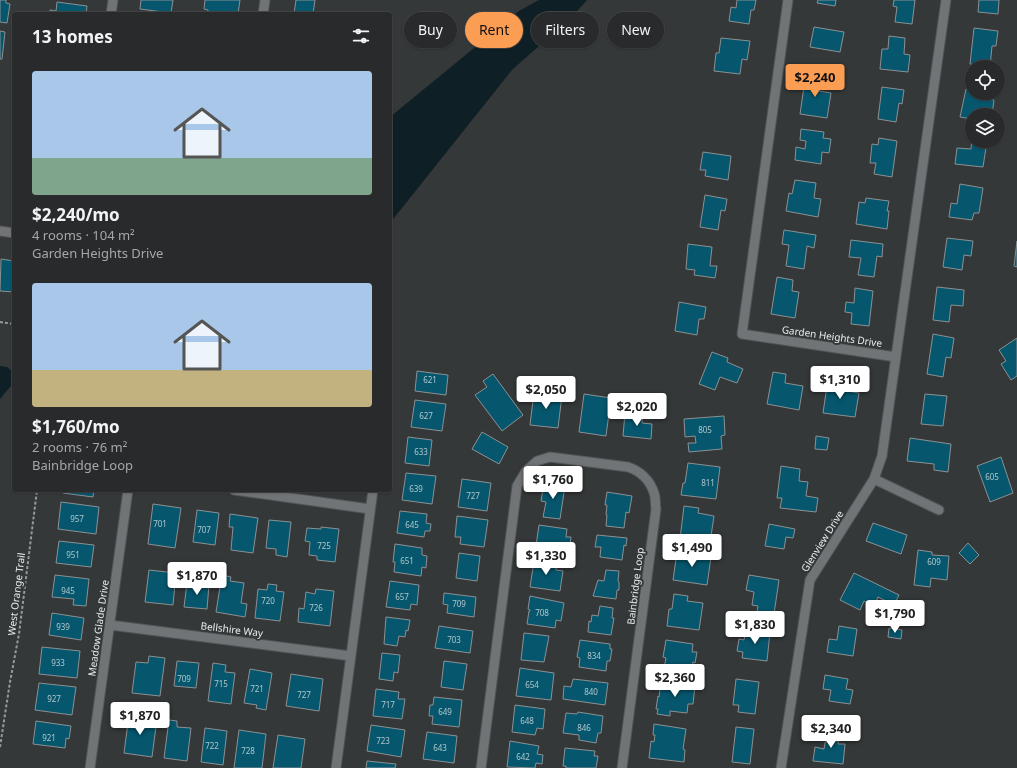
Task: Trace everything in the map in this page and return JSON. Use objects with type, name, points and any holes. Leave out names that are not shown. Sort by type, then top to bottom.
[{"type":"street","points":[[111,12],[113,0]]},
{"type":"street","points":[[263,12],[265,0]]},
{"type":"street","name":"Garden Heights Drive","points":[[788,0],[742,334],[896,357]]},
{"type":"street","points":[[896,357],[946,0]]},
{"type":"street","points":[[0,232],[12,233]]},
{"type":"street","name":"Glenview Drive","points":[[781,768],[810,580],[874,478],[882,456],[896,357]]},
{"type":"street","name":"Bainbridge Loop","points":[[480,768],[517,486],[526,470],[537,461],[550,457],[628,467],[637,470],[646,478],[654,493],[656,509],[622,768]]},
{"type":"street","points":[[874,478],[939,510]]},
{"type":"street","name":"Meadow Glade Drive","points":[[90,768],[128,492]]},
{"type":"street","points":[[249,492],[370,508]]},
{"type":"street","points":[[336,768],[373,492]]},
{"type":"street","name":"Bellshire Way","points":[[110,625],[351,656]]},
{"type":"path","points":[[0,322],[12,324]]},
{"type":"path","name":"West Orange Trail","points":[[0,747],[10,682],[20,634],[37,492]]},
{"type":"shaded area","points":[[539,0],[587,0],[576,12],[531,12],[531,48],[537,48],[512,70],[392,220],[392,115],[474,48],[523,48],[523,12],[518,12]]},
{"type":"shaded area","points":[[0,366],[7,367],[12,371],[12,384],[0,399]]},
{"type":"building","points":[[0,0],[6,0],[6,3],[10,4],[7,23],[0,22]]},
{"type":"building","points":[[141,0],[173,0],[171,12],[140,9]]},
{"type":"building","points":[[205,0],[240,0],[238,12],[208,12],[208,10],[204,9]]},
{"type":"building","points":[[296,0],[315,0],[313,12],[294,12]]},
{"type":"building","points":[[737,0],[756,0],[754,10],[751,10],[749,24],[729,21],[731,7],[736,8]]},
{"type":"building","points":[[818,0],[836,0],[835,6],[817,3]]},
{"type":"building","points":[[894,0],[915,0],[912,24],[895,22],[897,7],[893,6]]},
{"type":"building","points":[[979,0],[999,0],[998,14],[978,12]]},
{"type":"building","points":[[57,2],[87,6],[86,12],[50,12],[50,10],[56,11]]},
{"type":"building","points":[[814,27],[844,32],[840,52],[810,47]]},
{"type":"building","points":[[974,28],[998,31],[996,46],[992,46],[991,60],[970,60]]},
{"type":"building","points":[[0,31],[5,32],[2,59],[0,59]]},
{"type":"building","points":[[889,36],[905,38],[904,54],[910,55],[908,72],[880,69],[882,49],[888,49]]},
{"type":"building","points":[[721,38],[750,41],[747,60],[742,59],[740,74],[714,71],[716,53],[719,53]]},
{"type":"building","points":[[806,73],[821,75],[819,91],[831,93],[827,118],[800,114]]},
{"type":"building","points":[[882,87],[904,90],[902,104],[899,103],[896,122],[878,119]]},
{"type":"building","points":[[965,94],[965,100],[994,100],[993,108],[965,108],[965,118],[960,117]]},
{"type":"building","points":[[801,129],[824,132],[823,138],[831,139],[829,153],[822,152],[821,164],[795,160],[796,147],[805,149],[806,141],[800,140]]},
{"type":"building","points":[[879,138],[897,141],[892,177],[874,174],[876,163],[870,163],[872,144],[878,145]]},
{"type":"building","points":[[957,148],[986,148],[983,167],[955,164]]},
{"type":"building","points":[[703,152],[731,156],[728,180],[705,176],[706,170],[700,170]]},
{"type":"building","points":[[795,180],[816,183],[814,198],[821,199],[818,217],[786,211],[789,193],[792,194]]},
{"type":"building","points":[[960,184],[983,188],[979,213],[974,213],[972,220],[949,217],[951,203],[957,204]]},
{"type":"building","points":[[705,195],[727,199],[725,211],[721,210],[718,230],[700,227]]},
{"type":"building","points":[[866,198],[889,201],[887,211],[889,211],[887,229],[856,224],[859,202],[865,203]]},
{"type":"building","points":[[784,230],[816,235],[814,248],[807,246],[804,269],[786,266],[789,245],[782,244]]},
{"type":"building","points":[[947,238],[973,241],[971,256],[964,255],[962,270],[943,267]]},
{"type":"building","points":[[851,240],[883,244],[882,257],[877,256],[874,277],[858,275],[861,258],[849,257]]},
{"type":"building","points":[[1017,241],[1017,267],[1014,266]]},
{"type":"building","points":[[688,244],[712,247],[710,266],[717,266],[715,278],[694,275],[695,270],[686,269]]},
{"type":"building","points":[[1,259],[12,261],[12,292],[0,291]]},
{"type":"building","points":[[777,277],[793,280],[792,291],[799,292],[795,318],[771,314]]},
{"type":"building","points":[[937,287],[964,290],[963,306],[951,305],[949,322],[933,320]]},
{"type":"building","points":[[855,288],[873,291],[869,326],[851,324],[852,313],[845,312],[846,302],[854,303]]},
{"type":"building","points":[[679,302],[706,307],[704,319],[699,319],[697,335],[675,331]]},
{"type":"building","points":[[933,334],[954,338],[951,358],[946,357],[943,377],[927,374]]},
{"type":"building","points":[[1017,338],[1017,376],[1011,380],[1001,364],[1006,361],[999,350]]},
{"type":"building","points":[[712,352],[728,358],[727,362],[743,369],[737,383],[720,377],[715,390],[699,384]]},
{"type":"building","points":[[417,371],[448,375],[446,395],[415,391]]},
{"type":"building","points":[[773,372],[786,374],[785,383],[803,386],[799,410],[767,404]]},
{"type":"building","points":[[493,374],[523,415],[502,431],[475,395],[487,387],[483,381]]},
{"type":"building","points":[[828,379],[843,382],[842,390],[859,393],[855,417],[823,413]]},
{"type":"building","points":[[534,392],[562,395],[558,428],[530,425]]},
{"type":"building","points":[[584,394],[611,398],[606,436],[579,432]]},
{"type":"building","points":[[925,394],[947,396],[943,426],[921,424]]},
{"type":"building","points":[[415,400],[446,404],[442,431],[411,427]]},
{"type":"building","points":[[625,413],[643,415],[642,423],[652,424],[651,439],[623,436]]},
{"type":"building","points":[[724,416],[725,435],[721,436],[722,449],[689,452],[688,443],[696,443],[695,436],[685,437],[684,419]]},
{"type":"building","points":[[482,432],[508,447],[499,464],[472,449]]},
{"type":"building","points":[[816,436],[829,438],[827,450],[815,449]]},
{"type":"building","points":[[408,437],[432,440],[429,466],[405,463]]},
{"type":"building","points":[[910,438],[951,444],[948,472],[934,470],[934,464],[907,461]]},
{"type":"building","points":[[1001,457],[1013,493],[990,502],[977,466]]},
{"type":"building","points":[[688,463],[720,467],[716,499],[681,495],[683,483],[685,483]]},
{"type":"building","points":[[781,466],[800,469],[799,481],[808,482],[806,496],[818,498],[816,512],[780,508],[782,498],[777,498]]},
{"type":"building","points":[[406,473],[436,476],[432,504],[402,500]]},
{"type":"building","points":[[462,479],[491,483],[487,511],[458,507]]},
{"type":"building","points":[[544,483],[565,486],[560,519],[543,517],[546,502],[541,501]]},
{"type":"building","points":[[63,492],[94,492],[93,497]]},
{"type":"building","points":[[607,492],[632,496],[629,513],[626,512],[624,528],[606,526],[607,505],[605,505]]},
{"type":"building","points":[[61,502],[99,507],[96,534],[58,529]]},
{"type":"building","points":[[153,504],[181,508],[175,548],[148,544]]},
{"type":"building","points":[[684,506],[699,508],[698,513],[714,516],[710,543],[680,539]]},
{"type":"building","points":[[197,510],[219,513],[215,545],[193,542]]},
{"type":"building","points":[[400,511],[427,514],[426,523],[431,524],[430,531],[425,531],[424,537],[397,533]]},
{"type":"building","points":[[230,514],[258,518],[253,553],[231,550],[233,527],[229,527]]},
{"type":"building","points":[[457,516],[488,520],[484,547],[460,544],[461,537],[455,537]]},
{"type":"building","points":[[269,520],[291,522],[287,557],[276,555],[276,549],[266,548]]},
{"type":"building","points":[[873,523],[907,535],[901,554],[866,541]]},
{"type":"building","points":[[769,524],[795,529],[793,538],[786,537],[784,549],[765,546]]},
{"type":"building","points":[[539,525],[567,529],[566,537],[571,537],[570,546],[565,546],[563,555],[535,552]]},
{"type":"building","points":[[321,527],[339,529],[335,562],[317,560],[317,556],[309,555],[310,542],[305,541],[307,528],[321,529]]},
{"type":"building","points":[[597,535],[627,538],[626,546],[624,545],[622,560],[600,557],[601,547],[595,547]]},
{"type":"building","points":[[59,541],[94,545],[91,567],[56,563]]},
{"type":"building","points":[[968,543],[979,555],[970,564],[959,553]]},
{"type":"building","points":[[395,544],[422,548],[422,555],[427,556],[426,568],[422,567],[421,576],[394,572],[395,562],[393,562]]},
{"type":"building","points":[[918,550],[932,552],[932,555],[949,556],[947,580],[931,578],[930,587],[914,585]]},
{"type":"building","points":[[677,552],[711,557],[707,585],[673,580]]},
{"type":"building","points":[[459,553],[480,556],[477,581],[456,578]]},
{"type":"building","points":[[534,561],[557,563],[556,570],[563,571],[560,591],[530,587]]},
{"type":"building","points":[[149,570],[176,573],[173,605],[145,602]]},
{"type":"building","points":[[606,570],[619,571],[619,590],[617,590],[616,599],[593,596],[598,580],[604,581]]},
{"type":"building","points":[[854,573],[899,595],[894,605],[878,597],[874,606],[864,601],[860,610],[840,600]]},
{"type":"building","points":[[55,575],[89,579],[86,606],[73,605],[74,599],[52,597]]},
{"type":"building","points":[[222,575],[231,577],[230,581],[244,583],[241,603],[247,604],[245,617],[216,612]]},
{"type":"building","points":[[749,575],[779,580],[774,614],[757,612],[758,606],[752,605],[754,592],[746,590]]},
{"type":"building","points":[[390,581],[419,585],[417,605],[411,604],[410,610],[386,607]]},
{"type":"building","points":[[187,583],[209,585],[207,609],[184,607]]},
{"type":"building","points":[[268,584],[277,585],[276,591],[284,592],[280,621],[255,618],[258,589],[267,590]]},
{"type":"building","points":[[316,589],[334,591],[330,626],[298,622],[299,608],[304,609],[306,592],[315,594]]},
{"type":"building","points":[[444,593],[476,597],[474,617],[447,613],[448,605],[443,604]]},
{"type":"building","points":[[674,594],[688,596],[687,601],[703,603],[699,630],[667,626],[669,609],[672,609]]},
{"type":"building","points":[[530,596],[564,603],[561,621],[556,620],[555,628],[527,624],[530,611],[528,609]]},
{"type":"building","points":[[600,606],[613,608],[612,618],[614,618],[611,635],[588,632],[589,621],[591,622],[592,615],[598,616]]},
{"type":"building","points":[[52,613],[84,618],[81,640],[49,635]]},
{"type":"building","points":[[386,617],[410,620],[405,637],[399,636],[397,646],[384,644]]},
{"type":"building","points":[[439,626],[473,631],[470,653],[435,648]]},
{"type":"building","points":[[839,626],[857,629],[853,656],[827,652],[829,639],[837,640]]},
{"type":"building","points":[[889,628],[902,630],[901,639],[888,637]]},
{"type":"building","points":[[746,629],[770,632],[767,661],[742,658],[743,652],[737,651],[739,639],[744,640]]},
{"type":"building","points":[[524,633],[549,636],[544,662],[521,660]]},
{"type":"building","points":[[580,640],[610,644],[610,649],[612,649],[610,661],[607,661],[606,671],[579,667],[580,658],[577,657]]},
{"type":"building","points":[[666,640],[693,644],[692,652],[697,652],[695,663],[693,662],[691,672],[664,668],[666,658],[663,657]]},
{"type":"building","points":[[42,647],[80,651],[77,678],[39,674]]},
{"type":"building","points":[[382,653],[400,655],[398,673],[394,672],[393,681],[379,679]]},
{"type":"building","points":[[149,656],[165,658],[160,696],[132,693],[136,662],[148,663]]},
{"type":"building","points":[[177,661],[199,663],[196,688],[174,686]]},
{"type":"building","points":[[444,661],[467,664],[463,690],[441,687]]},
{"type":"building","points":[[213,663],[226,665],[225,672],[235,673],[231,704],[208,701]]},
{"type":"building","points":[[520,668],[554,673],[551,700],[516,696]]},
{"type":"building","points":[[250,669],[272,673],[266,710],[256,708],[257,705],[244,703]]},
{"type":"building","points":[[291,674],[323,679],[319,711],[286,706]]},
{"type":"building","points":[[825,675],[848,679],[846,689],[853,690],[850,704],[829,701],[831,690],[823,689]]},
{"type":"building","points":[[573,679],[608,683],[605,705],[563,699],[564,686],[571,687]]},
{"type":"building","points":[[736,679],[759,682],[755,714],[738,712],[739,705],[733,705]]},
{"type":"building","points":[[661,682],[695,686],[693,704],[688,704],[687,713],[670,711],[670,716],[657,714],[658,709],[656,709]]},
{"type":"building","points":[[39,683],[76,687],[72,715],[35,710]]},
{"type":"building","points":[[376,689],[399,692],[398,699],[405,699],[402,719],[373,716]]},
{"type":"building","points":[[434,697],[462,700],[459,727],[432,724],[433,716],[429,716],[430,705],[433,705]]},
{"type":"building","points":[[515,705],[545,709],[543,729],[537,728],[535,735],[512,732]]},
{"type":"building","points":[[578,712],[603,716],[601,733],[598,733],[596,743],[579,740],[579,735],[563,733],[566,713],[577,714]]},
{"type":"building","points":[[129,715],[157,719],[152,757],[124,753]]},
{"type":"building","points":[[169,720],[177,721],[177,727],[191,728],[187,761],[164,758]]},
{"type":"building","points":[[36,721],[71,726],[69,739],[66,738],[65,748],[33,744]]},
{"type":"building","points":[[833,721],[840,722],[838,744],[845,744],[843,764],[813,761],[815,747],[824,749],[825,742],[831,742]]},
{"type":"building","points":[[654,724],[686,729],[683,749],[685,750],[684,762],[649,758],[651,741],[654,742]]},
{"type":"building","points":[[371,725],[405,730],[401,757],[367,751]]},
{"type":"building","points":[[736,727],[754,729],[750,764],[732,762]]},
{"type":"building","points":[[205,728],[227,731],[223,765],[201,762]]},
{"type":"building","points":[[239,730],[266,734],[262,768],[234,768]]},
{"type":"building","points":[[427,732],[457,736],[454,763],[423,759]]},
{"type":"building","points":[[278,735],[305,739],[301,768],[273,768]]},
{"type":"building","points":[[510,741],[539,746],[537,754],[543,755],[542,764],[536,763],[535,768],[507,767]]},
{"type":"building","points":[[565,748],[595,751],[594,756],[598,756],[596,768],[566,768],[566,766],[563,766]]},
{"type":"building","points":[[367,761],[396,764],[395,768],[366,768]]}]
